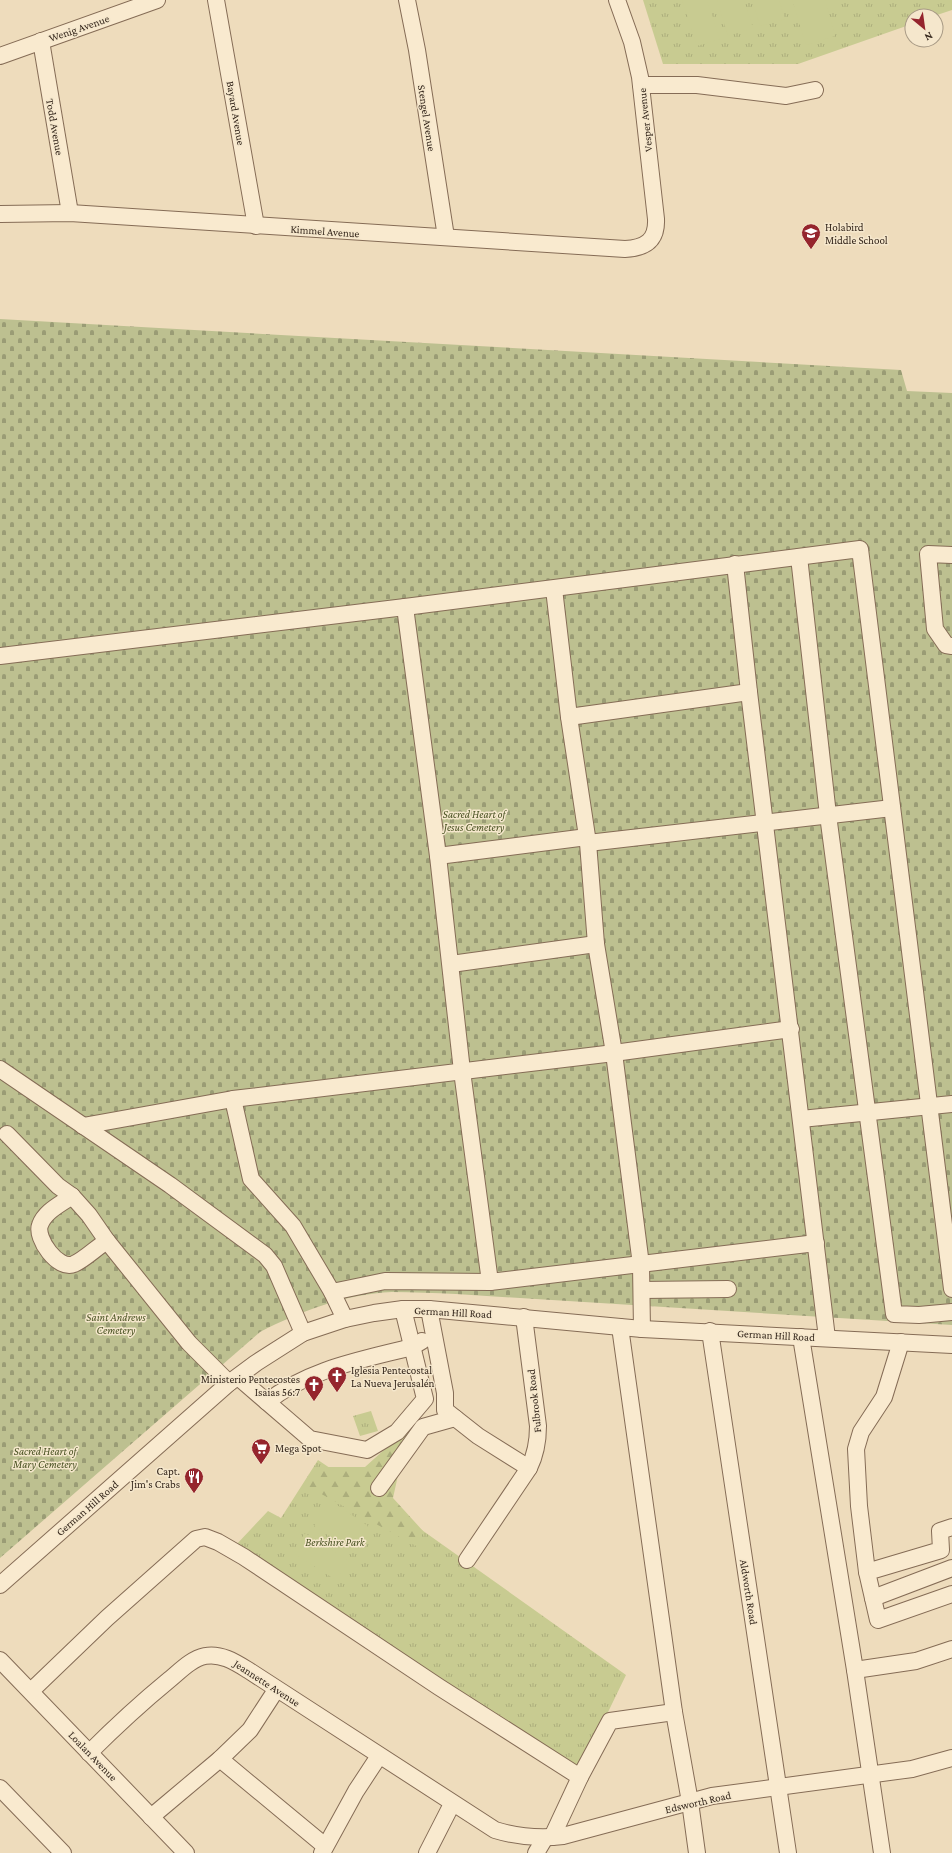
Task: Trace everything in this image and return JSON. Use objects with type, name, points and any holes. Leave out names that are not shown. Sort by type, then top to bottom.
[{"type":"street","name":"Wenig Avenue","points":[[0,56],[157,0]]},
{"type":"street","name":"Bayard Avenue","points":[[216,0],[256,226]]},
{"type":"street","name":"Stengel Avenue","points":[[407,0],[417,50],[446,237]]},
{"type":"street","name":"Vesper Avenue","points":[[617,0],[632,42],[641,85],[656,219],[654,234],[649,242]]},
{"type":"street","name":"Todd Avenue","points":[[41,41],[70,213]]},
{"type":"street","points":[[641,85],[697,85],[786,96],[816,90]]},
{"type":"street","name":"Kimmel Avenue","points":[[0,214],[70,213],[625,249],[634,248],[649,242]]},
{"type":"street","points":[[0,656],[405,608],[860,549],[952,1289]]},
{"type":"street","points":[[952,555],[928,554],[935,629],[946,645],[952,646]]},
{"type":"street","points":[[799,557],[828,815],[894,1314],[919,1315],[952,1312]]},
{"type":"street","points":[[735,564],[749,692],[802,1118],[827,1338]]},
{"type":"street","points":[[554,589],[569,717],[587,840],[596,944],[614,1053],[641,1265],[642,1329]]},
{"type":"street","points":[[405,608],[438,856],[462,1071],[490,1282]]},
{"type":"street","points":[[569,717],[749,692]]},
{"type":"street","points":[[438,856],[892,808]]},
{"type":"street","points":[[451,964],[596,944]]},
{"type":"street","points":[[83,1126],[233,1099],[614,1053],[791,1029]]},
{"type":"street","points":[[0,1069],[170,1185],[265,1255],[274,1266],[303,1333]]},
{"type":"street","points":[[233,1099],[252,1179],[293,1226],[332,1292],[345,1319]]},
{"type":"street","points":[[802,1118],[952,1104]]},
{"type":"street","points":[[7,1134],[58,1186],[72,1196],[89,1215],[107,1241],[189,1343],[233,1380],[267,1402],[310,1439],[367,1450],[397,1432],[425,1399],[403,1309]]},
{"type":"street","points":[[72,1196],[46,1215],[40,1226],[42,1242],[53,1257],[64,1265],[73,1265],[107,1241]]},
{"type":"street","points":[[332,1292],[385,1281],[490,1282],[816,1243]]},
{"type":"street","points":[[642,1290],[728,1289]]},
{"type":"street","name":"German Hill Road","points":[[0,1585],[233,1380],[256,1363],[303,1333],[345,1319],[403,1309],[429,1309],[642,1329],[710,1331],[952,1345]]},
{"type":"street","points":[[429,1309],[445,1393],[445,1410],[478,1436],[529,1468]]},
{"type":"street","name":"Fulbrook Road","points":[[467,1560],[529,1468],[535,1456],[538,1439],[538,1426],[524,1317]]},
{"type":"street","points":[[620,1327],[674,1712],[690,1802],[697,1853]]},
{"type":"street","name":"Aldworth Road","points":[[710,1331],[788,1853]]},
{"type":"street","points":[[267,1402],[281,1391],[318,1372],[412,1347],[433,1335]]},
{"type":"street","points":[[801,1337],[855,1670],[882,1853]]},
{"type":"street","points":[[901,1342],[884,1397],[860,1432],[856,1449],[859,1506],[867,1572],[878,1620],[946,1596],[946,1570],[940,1550],[940,1531],[952,1527]]},
{"type":"street","points":[[379,1488],[423,1427],[455,1418]]},
{"type":"street","points":[[30,1691],[107,1618],[196,1539],[205,1537],[218,1542],[244,1557],[438,1687],[580,1777]]},
{"type":"street","points":[[867,1572],[940,1550]]},
{"type":"street","points":[[872,1598],[946,1570]]},
{"type":"street","points":[[855,1670],[916,1661],[952,1649]]},
{"type":"street","name":"Jeannette Avenue","points":[[89,1752],[139,1704],[188,1664],[204,1656],[219,1656],[230,1660],[452,1804]]},
{"type":"street","name":"Loalan Avenue","points":[[0,1660],[186,1853]]},
{"type":"street","points":[[151,1817],[220,1759],[250,1730],[276,1690]]},
{"type":"street","points":[[536,1853],[548,1838],[610,1721],[674,1712]]},
{"type":"street","points":[[220,1759],[324,1850],[356,1791],[379,1756]]},
{"type":"street","name":"Edsworth Road","points":[[452,1804],[495,1830],[512,1835],[548,1838],[563,1836],[712,1796],[912,1769],[952,1758]]},
{"type":"street","points":[[0,1788],[63,1853]]},
{"type":"street","points":[[427,1853],[452,1804]]},
{"type":"green space","points":[[643,0],[952,0],[952,10],[944,13],[944,8],[904,8],[904,27],[798,64],[663,64]]},
{"type":"green space","points":[[682,0],[707,0],[720,39],[697,46]]},
{"type":"green space","points":[[717,0],[744,0],[753,28],[728,36]]},
{"type":"green space","points":[[752,0],[779,0],[785,19],[760,26]]},
{"type":"green space","points":[[792,0],[825,0],[835,36],[806,45]]},
{"type":"green space","name":"Sacred Heart of Jesus Cemetery","points":[[0,319],[901,370],[907,391],[952,393],[952,1325],[432,1293],[375,1293],[340,1300],[291,1317],[260,1332],[0,1558]]},
{"type":"green space","points":[[371,1411],[378,1431],[360,1436],[353,1416]]},
{"type":"green space","points":[[414,1423],[425,1429],[400,1466],[393,1498],[423,1531],[418,1547],[305,1485],[318,1467],[365,1467]]},
{"type":"green space","name":"Berkshire Park","points":[[318,1460],[419,1528],[626,1675],[579,1772],[235,1546],[268,1511],[281,1518]]},
{"type":"green space","points":[[331,1501],[368,1526],[351,1550],[314,1526]]},
{"type":"green space","points":[[305,1533],[349,1561],[336,1580],[293,1553]]},
{"type":"place","name":"Holabird Middle School","points":[[811,250]]},
{"type":"place","name":"Iglesia Pentecostal La Nueva Jerusalén","points":[[337,1393]]},
{"type":"place","name":"Ministerio Pentecostes Isaias 56:7","points":[[314,1402]]},
{"type":"place","name":"Mega Spot","points":[[261,1465]]},
{"type":"place","name":"Capt. Jim's Crabs","points":[[194,1494]]},
{"type":"park label","name":"Saint Andrews Cemetery","points":[[116,1323]]},
{"type":"park label","name":"Sacred Heart of Mary Cemetery","points":[[45,1457]]}]
